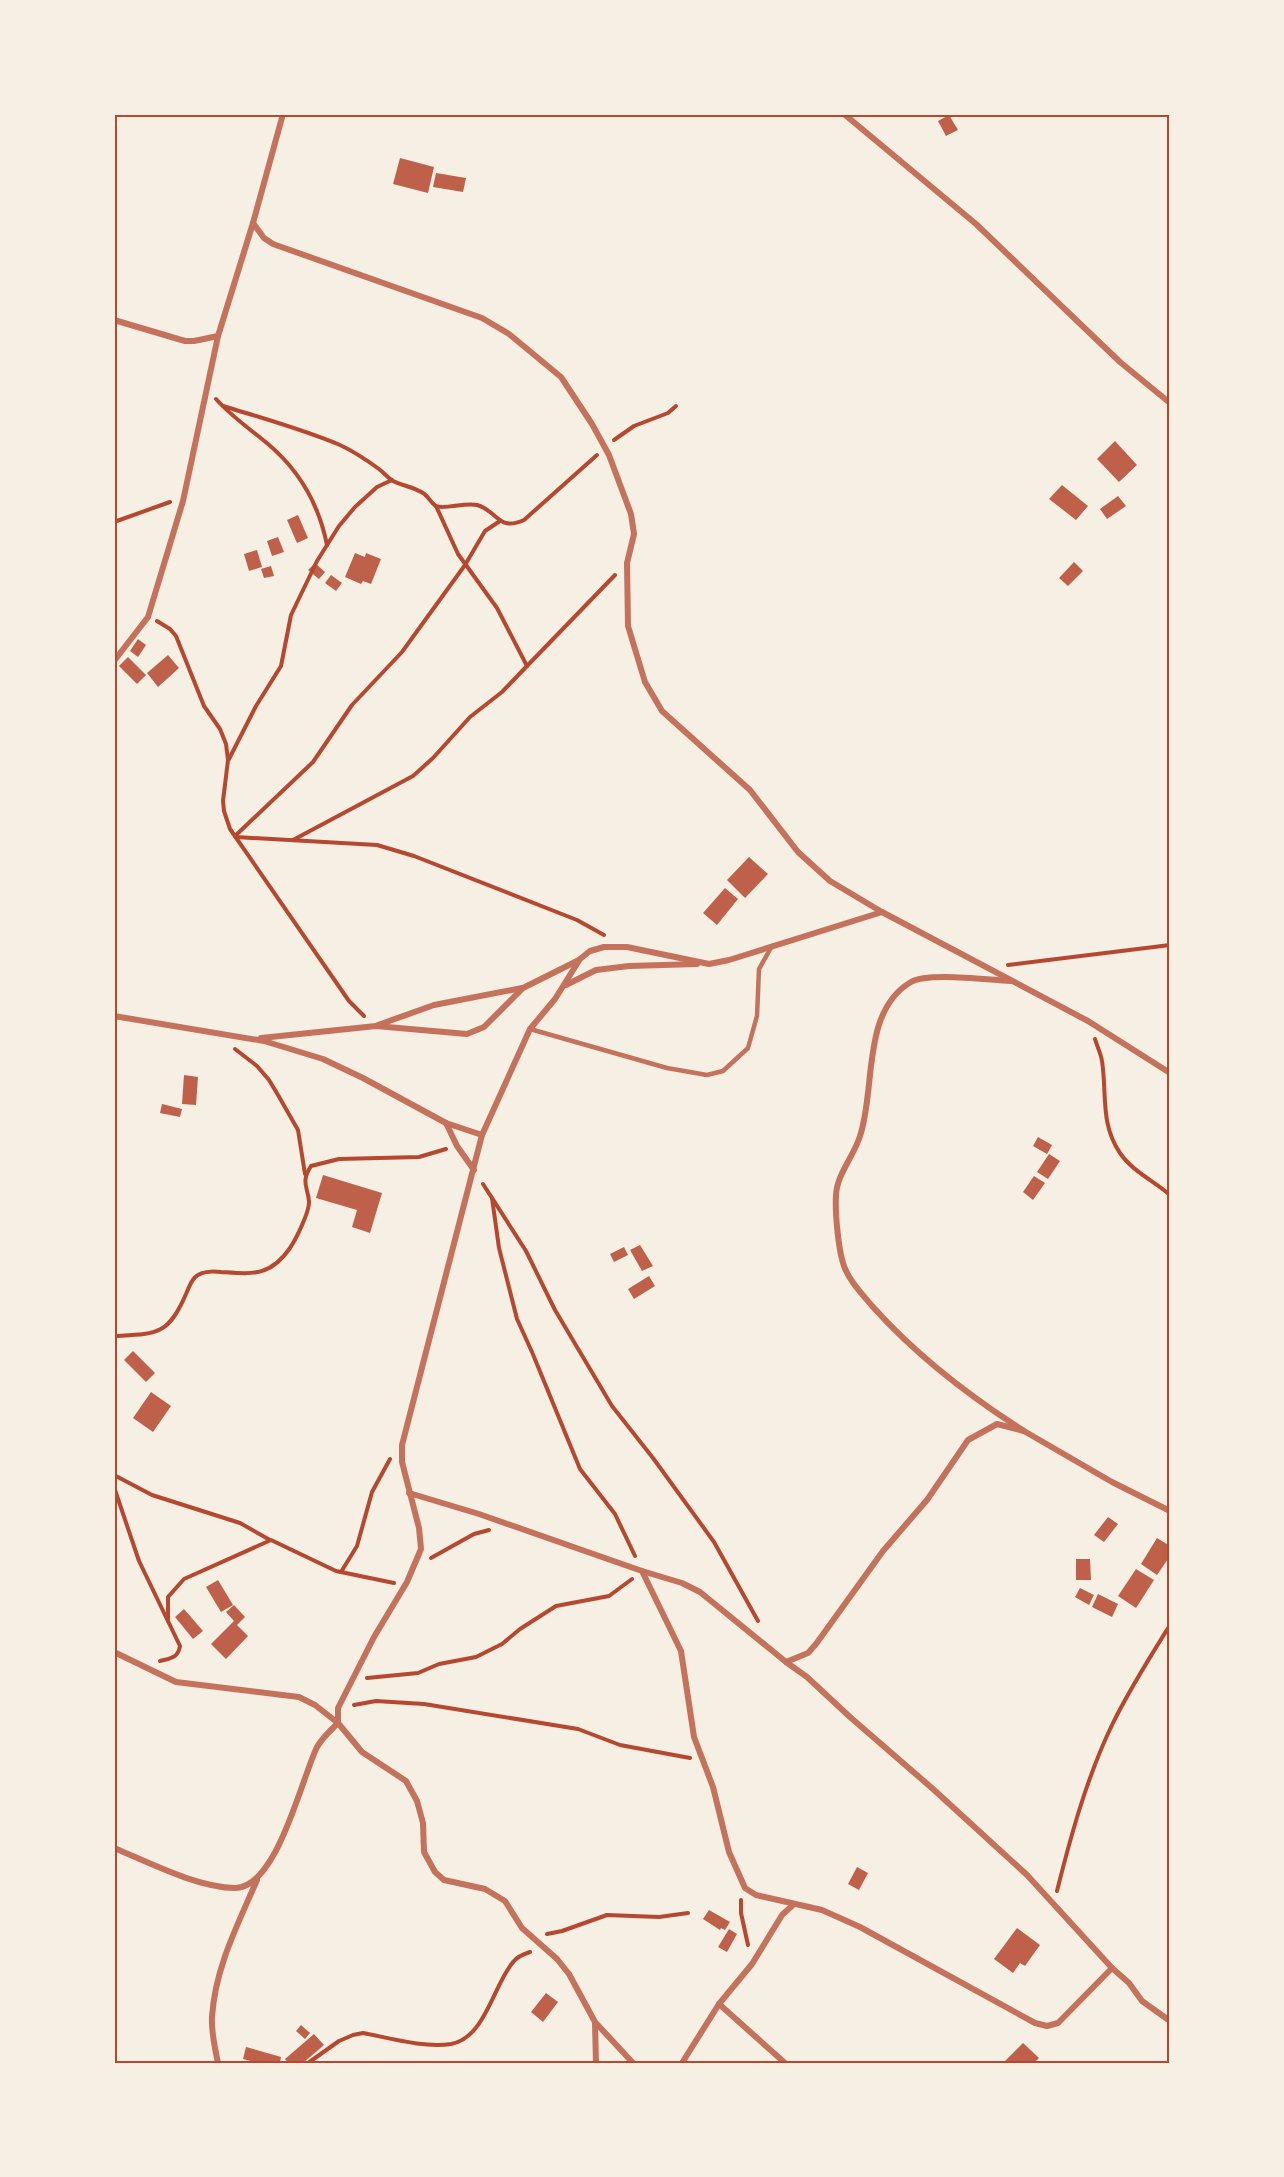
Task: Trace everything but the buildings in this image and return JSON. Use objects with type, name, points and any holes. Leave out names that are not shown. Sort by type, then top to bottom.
[{"type":"street","points":[[114,661],[148,617],[183,501],[218,336],[284,114]]},
{"type":"street","points":[[844,114],[976,224],[1120,362],[1170,403]]},
{"type":"street","points":[[253,223],[264,238],[273,244],[482,318],[509,334],[561,377],[605,447],[632,514],[634,534],[627,563],[628,626],[645,682],[662,711],[750,790],[798,852],[830,880],[882,912],[1088,1021],[1170,1073]]},
{"type":"street","points":[[114,320],[185,341],[218,336]]},
{"type":"street","points":[[565,985],[596,970],[629,966],[709,964],[729,960],[882,912]]},
{"type":"street","points":[[376,1026],[434,1005],[523,988],[580,959],[590,951],[604,947],[627,947],[709,964]]},
{"type":"street","points":[[114,1848],[187,1878],[236,1888],[249,1885],[257,1879],[272,1860],[318,1744],[338,1723],[338,1708],[374,1637],[406,1585],[420,1549],[419,1528],[402,1462],[402,1444],[482,1135],[530,1029],[565,985],[580,959]]},
{"type":"street","points":[[1012,981],[929,977],[913,981],[896,992],[884,1009],[874,1040],[865,1120],[859,1139],[839,1181],[836,1195],[843,1263],[855,1287],[897,1334],[971,1396],[1024,1431],[1112,1482],[1170,1511]]},
{"type":"street","points":[[254,1039],[376,1026],[467,1034],[484,1027],[523,988]]},
{"type":"street","points":[[114,1016],[254,1039],[323,1059],[446,1123],[482,1135]]},
{"type":"street","points":[[446,1123],[474,1170]]},
{"type":"street","points":[[786,1662],[808,1653],[816,1644],[883,1551],[927,1500],[968,1440],[997,1424],[1024,1431]]},
{"type":"street","points":[[409,1493],[682,1583],[700,1592],[807,1677],[1028,1875],[1112,1968],[1129,1983],[1142,2001],[1170,2021]]},
{"type":"street","points":[[642,1571],[681,1651],[694,1737],[713,1787],[729,1852],[745,1888],[756,1895],[822,1910],[860,1927],[1035,2023],[1047,2026],[1058,2023],[1112,1968]]},
{"type":"street","points":[[114,1652],[176,1682],[299,1697],[315,1705],[338,1723],[362,1752],[406,1781],[417,1801],[423,1823],[424,1852],[435,1872],[444,1880],[485,1889],[505,1901],[528,1934],[568,1974],[595,2022],[633,2063]]},
{"type":"street","points":[[218,2063],[212,2019],[216,1984],[230,1943],[257,1879]]},
{"type":"street","points":[[682,2063],[719,2004],[752,1964],[782,1915],[794,1904]]},
{"type":"street","points":[[719,2004],[785,2063]]},
{"type":"street","points":[[595,2022],[596,2063]]},
{"type":"lane","points":[[530,1029],[667,1068],[707,1075],[723,1071],[748,1048],[757,1016],[759,969],[772,946]]},
{"type":"path","points":[[208,389],[232,416],[270,446],[293,469],[318,508],[327,545]]},
{"type":"path","points":[[223,406],[289,426],[342,446],[392,480],[421,491],[436,506],[465,565],[497,608],[527,666]]},
{"type":"path","points":[[436,506],[475,504],[493,514],[500,521],[515,525],[524,520],[605,447],[634,426],[668,413],[676,406]]},
{"type":"path","points":[[228,760],[256,706],[281,666],[291,615],[317,561],[339,526],[355,507],[377,488],[392,480]]},
{"type":"path","points":[[114,522],[167,503],[183,501]]},
{"type":"path","points":[[235,837],[313,762],[352,705],[402,652],[465,565],[485,531],[500,521]]},
{"type":"path","points":[[293,840],[413,776],[433,758],[470,717],[502,692],[627,563]]},
{"type":"path","points":[[148,617],[164,624],[176,636],[204,706],[220,729],[226,744],[228,760],[223,801],[224,811],[235,837],[349,1001],[376,1026]]},
{"type":"path","points":[[235,837],[377,845],[414,856],[577,920],[627,947]]},
{"type":"path","points":[[986,967],[1170,945]]},
{"type":"path","points":[[1088,1021],[1102,1060],[1108,1129],[1120,1152],[1129,1163],[1170,1195]]},
{"type":"path","points":[[114,1336],[151,1334],[164,1328],[173,1320],[192,1281],[198,1275],[211,1271],[259,1274],[269,1269],[291,1247],[308,1209],[298,1130],[269,1080],[257,1066],[215,1033]]},
{"type":"path","points":[[305,1175],[311,1166],[339,1159],[419,1157],[458,1146]]},
{"type":"path","points":[[474,1170],[526,1251],[555,1310],[612,1406],[714,1542],[759,1623]]},
{"type":"path","points":[[352,1682],[375,1677],[418,1673],[439,1664],[476,1657],[502,1644],[520,1629],[556,1606],[609,1596],[642,1571],[615,1515],[580,1469],[517,1319],[499,1248],[492,1198]]},
{"type":"path","points":[[341,1572],[361,1536],[365,1509],[372,1492],[388,1462],[402,1444]]},
{"type":"path","points":[[114,1475],[152,1495],[240,1523],[315,1563],[365,1578],[406,1585]]},
{"type":"path","points":[[114,1487],[139,1561],[180,1646],[179,1653],[175,1657],[139,1666]]},
{"type":"path","points":[[413,1569],[444,1549],[474,1534],[510,1525]]},
{"type":"path","points":[[168,1621],[168,1597],[184,1580],[271,1540]]},
{"type":"path","points":[[1053,1903],[1076,1823],[1103,1744],[1170,1624]]},
{"type":"path","points":[[338,1708],[376,1701],[424,1704],[578,1729],[620,1745],[704,1761]]},
{"type":"path","points":[[745,1888],[740,1904],[752,1964]]},
{"type":"path","points":[[528,1934],[562,1931],[607,1915],[659,1917],[688,1913]]},
{"type":"path","points":[[308,2063],[353,2034],[363,2033],[425,2044],[452,2044],[465,2038],[484,2016],[515,1959],[545,1949]]}]
